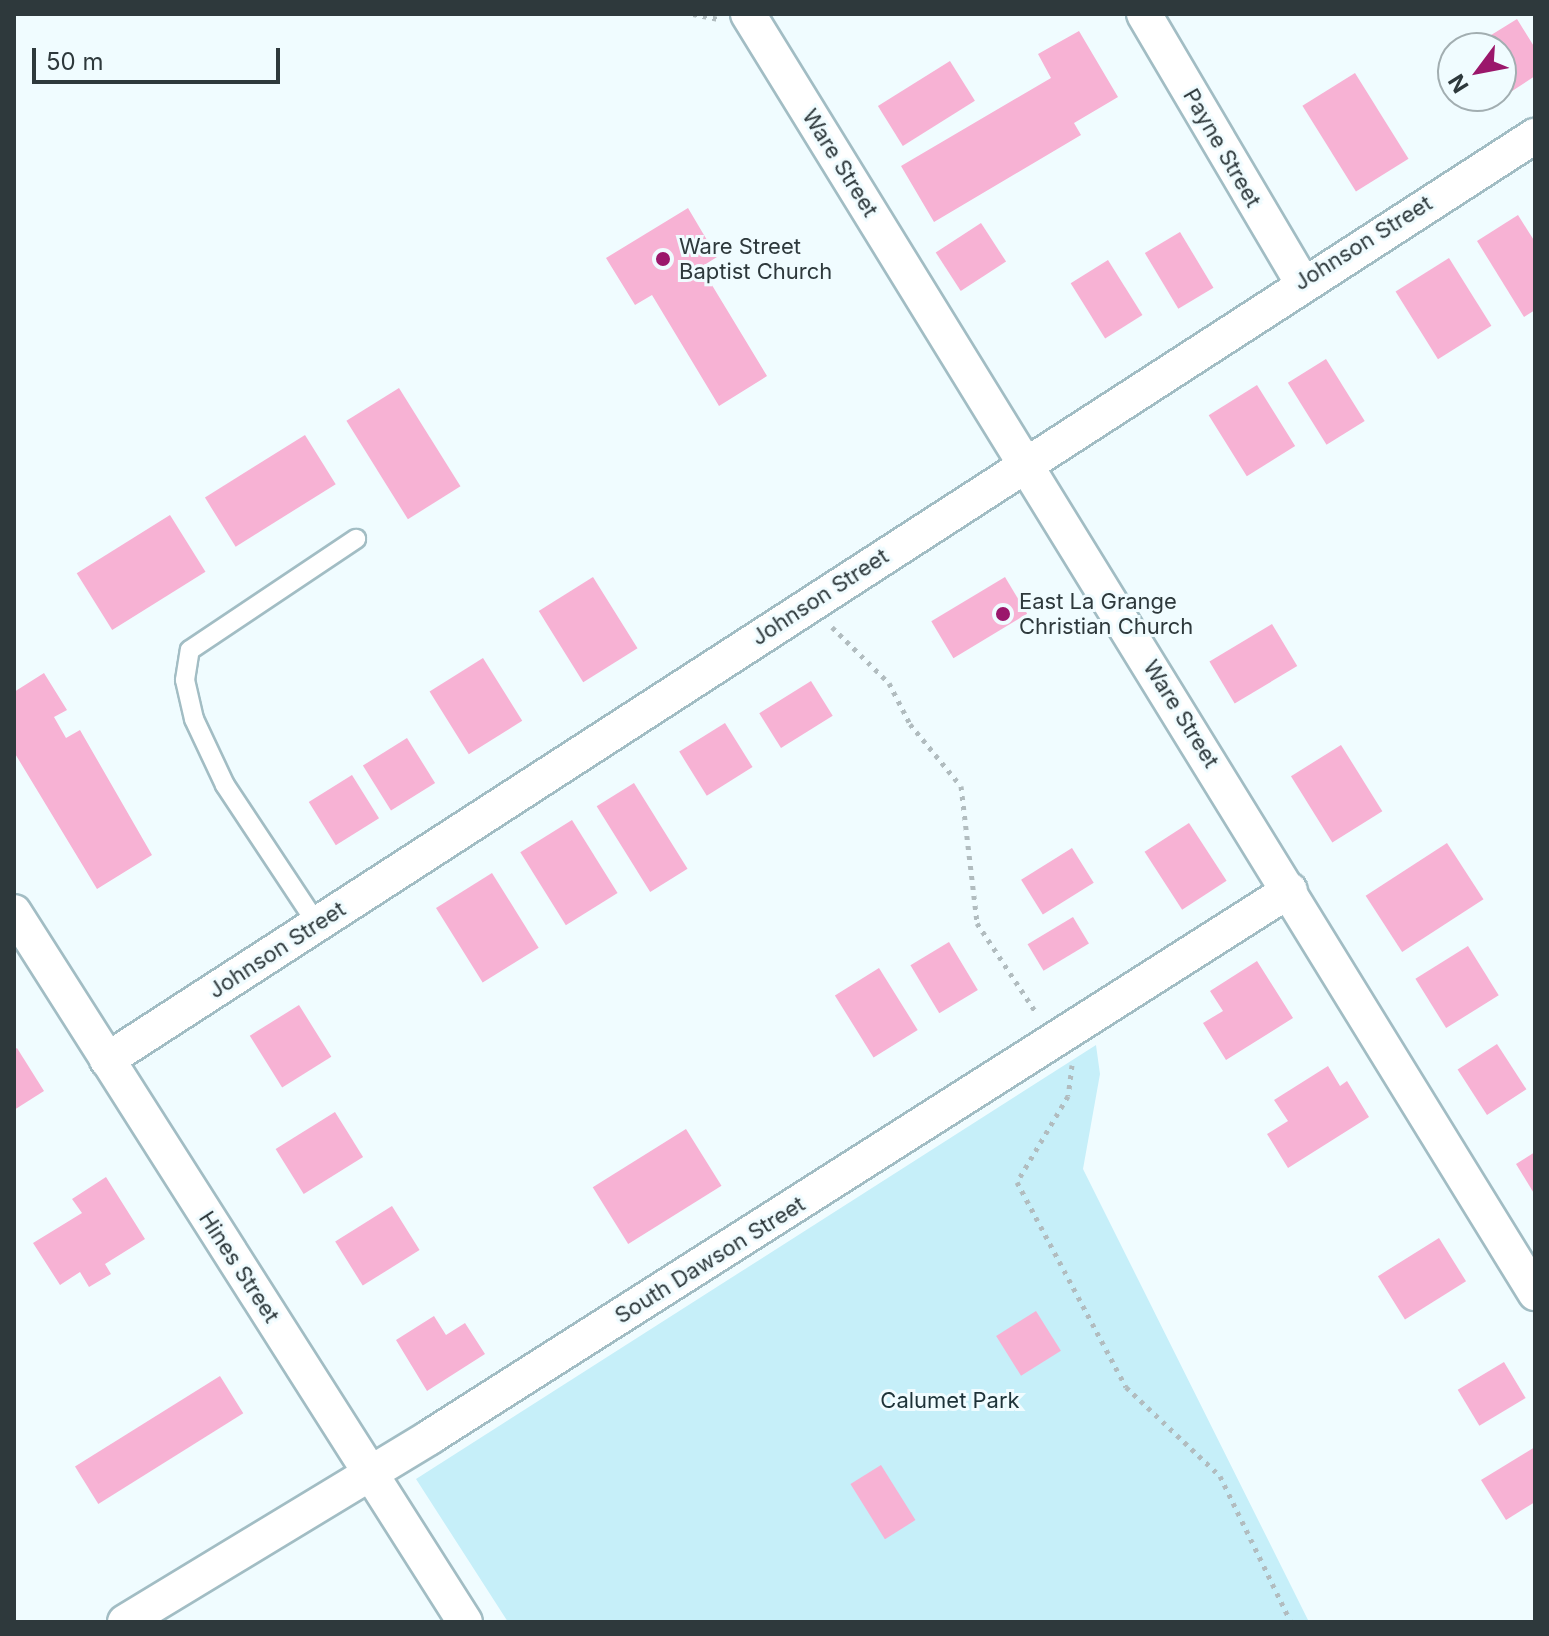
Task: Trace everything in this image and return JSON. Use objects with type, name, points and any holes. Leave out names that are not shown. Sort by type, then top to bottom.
[{"type":"street","name":"Ware Street","points":[[748,14],[1290,890],[1535,1293]]},
{"type":"street","name":"Payne Street","points":[[1144,14],[1301,281]]},
{"type":"street","name":"Johnson Street","points":[[107,1060],[1027,464],[1301,281],[1535,136]]},
{"type":"street","name":"South Dawson Street","points":[[125,1622],[1290,890]]},
{"type":"street","name":"Hines Street","points":[[14,912],[465,1622]]},
{"type":"lane","points":[[317,924],[225,785],[194,719],[185,680],[190,650],[356,539]]},
{"type":"path","points":[[825,620],[889,683],[910,724],[961,786],[977,923],[1046,1027]]},
{"type":"path","points":[[1069,1055],[1075,1075],[1068,1096],[1017,1182],[1126,1387],[1220,1476],[1291,1622]]},
{"type":"green space","name":"Calumet Park","points":[[1096,1045],[1100,1074],[1083,1169],[1309,1622],[508,1622],[416,1479]]},
{"type":"building","points":[[1517,19],[1535,48],[1535,76],[1517,88],[1517,32],[1496,32]]},
{"type":"building","points":[[1079,31],[1118,97],[1074,123],[1081,135],[934,222],[901,166],[1051,78],[1038,54]]},
{"type":"building","points":[[950,61],[975,101],[903,146],[878,106]]},
{"type":"building","points":[[1355,73],[1409,159],[1356,192],[1302,106]]},
{"type":"building","points":[[688,208],[717,257],[701,267],[767,376],[719,406],[652,295],[635,305],[606,258]]},
{"type":"building","points":[[1518,215],[1535,242],[1535,310],[1524,317],[1477,241]]},
{"type":"building","points":[[981,223],[1006,262],[961,291],[936,252]]},
{"type":"building","points":[[1180,232],[1213,288],[1178,309],[1145,253]]},
{"type":"building","points":[[1449,258],[1491,326],[1438,359],[1396,291]]},
{"type":"building","points":[[1108,260],[1142,315],[1105,338],[1071,283]]},
{"type":"building","points":[[1326,359],[1365,421],[1327,445],[1288,383]]},
{"type":"building","points":[[1257,385],[1295,446],[1247,476],[1209,415]]},
{"type":"building","points":[[399,388],[460,486],[408,519],[346,421]]},
{"type":"building","points":[[305,435],[336,484],[236,547],[205,498]]},
{"type":"building","points":[[170,515],[206,572],[112,630],[77,573]]},
{"type":"building","points":[[593,577],[638,648],[583,682],[539,611]]},
{"type":"building","points":[[1005,577],[1027,614],[953,658],[931,621]]},
{"type":"building","points":[[1272,624],[1297,666],[1235,704],[1209,662]]},
{"type":"building","points":[[483,658],[522,721],[469,754],[430,691]]},
{"type":"building","points":[[44,673],[67,710],[54,717],[66,738],[80,730],[152,855],[97,889],[14,752],[14,692]]},
{"type":"building","points":[[811,681],[833,716],[781,748],[759,713]]},
{"type":"building","points":[[725,723],[753,767],[707,796],[679,752]]},
{"type":"building","points":[[407,738],[435,783],[391,811],[363,766]]},
{"type":"building","points":[[1341,745],[1382,811],[1332,842],[1291,776]]},
{"type":"building","points":[[352,775],[379,818],[336,845],[309,802]]},
{"type":"building","points":[[634,783],[688,869],[650,892],[597,806]]},
{"type":"building","points":[[572,820],[618,893],[566,925],[520,852]]},
{"type":"building","points":[[1189,823],[1227,881],[1182,910],[1145,852]]},
{"type":"building","points":[[1447,843],[1483,899],[1402,952],[1366,896]]},
{"type":"building","points":[[1072,848],[1094,883],[1043,915],[1021,880]]},
{"type":"building","points":[[492,873],[539,948],[483,983],[436,908]]},
{"type":"building","points":[[1073,917],[1089,944],[1044,971],[1028,944]]},
{"type":"building","points":[[949,942],[978,990],[939,1013],[910,965]]},
{"type":"building","points":[[1468,946],[1499,995],[1446,1028],[1415,979]]},
{"type":"building","points":[[1257,961],[1293,1018],[1226,1060],[1203,1023],[1223,1011],[1210,991]]},
{"type":"building","points":[[879,968],[918,1030],[874,1057],[835,996]]},
{"type":"building","points":[[299,1005],[331,1057],[282,1087],[250,1036]]},
{"type":"building","points":[[1497,1044],[1526,1089],[1487,1115],[1458,1070]]},
{"type":"building","points":[[17,1048],[44,1091],[14,1110],[14,1050]]},
{"type":"building","points":[[1328,1066],[1340,1086],[1347,1081],[1369,1117],[1288,1168],[1267,1134],[1288,1121],[1274,1100]]},
{"type":"building","points":[[335,1112],[363,1157],[304,1194],[276,1149]]},
{"type":"building","points":[[686,1129],[722,1186],[628,1244],[593,1187]]},
{"type":"building","points":[[1535,1152],[1535,1195],[1516,1164]]},
{"type":"building","points":[[106,1177],[145,1239],[105,1264],[111,1274],[89,1287],[80,1272],[60,1285],[33,1243],[82,1213],[72,1199]]},
{"type":"building","points":[[392,1206],[420,1250],[363,1286],[335,1242]]},
{"type":"building","points":[[1439,1238],[1466,1281],[1405,1319],[1378,1276]]},
{"type":"building","points":[[1036,1311],[1061,1351],[1021,1376],[996,1336]]},
{"type":"building","points":[[434,1316],[446,1335],[465,1323],[485,1354],[427,1391],[396,1340]]},
{"type":"building","points":[[1504,1362],[1526,1398],[1479,1426],[1458,1390]]},
{"type":"building","points":[[220,1376],[243,1413],[98,1504],[75,1467]]},
{"type":"building","points":[[1535,1447],[1535,1502],[1506,1520],[1481,1480]]},
{"type":"building","points":[[881,1465],[915,1520],[885,1539],[850,1484]]},
{"type":"place","name":"Ware Street Baptist Church","points":[[663,259]]},
{"type":"place","name":"East La Grange Christian Church","points":[[1003,614]]}]
